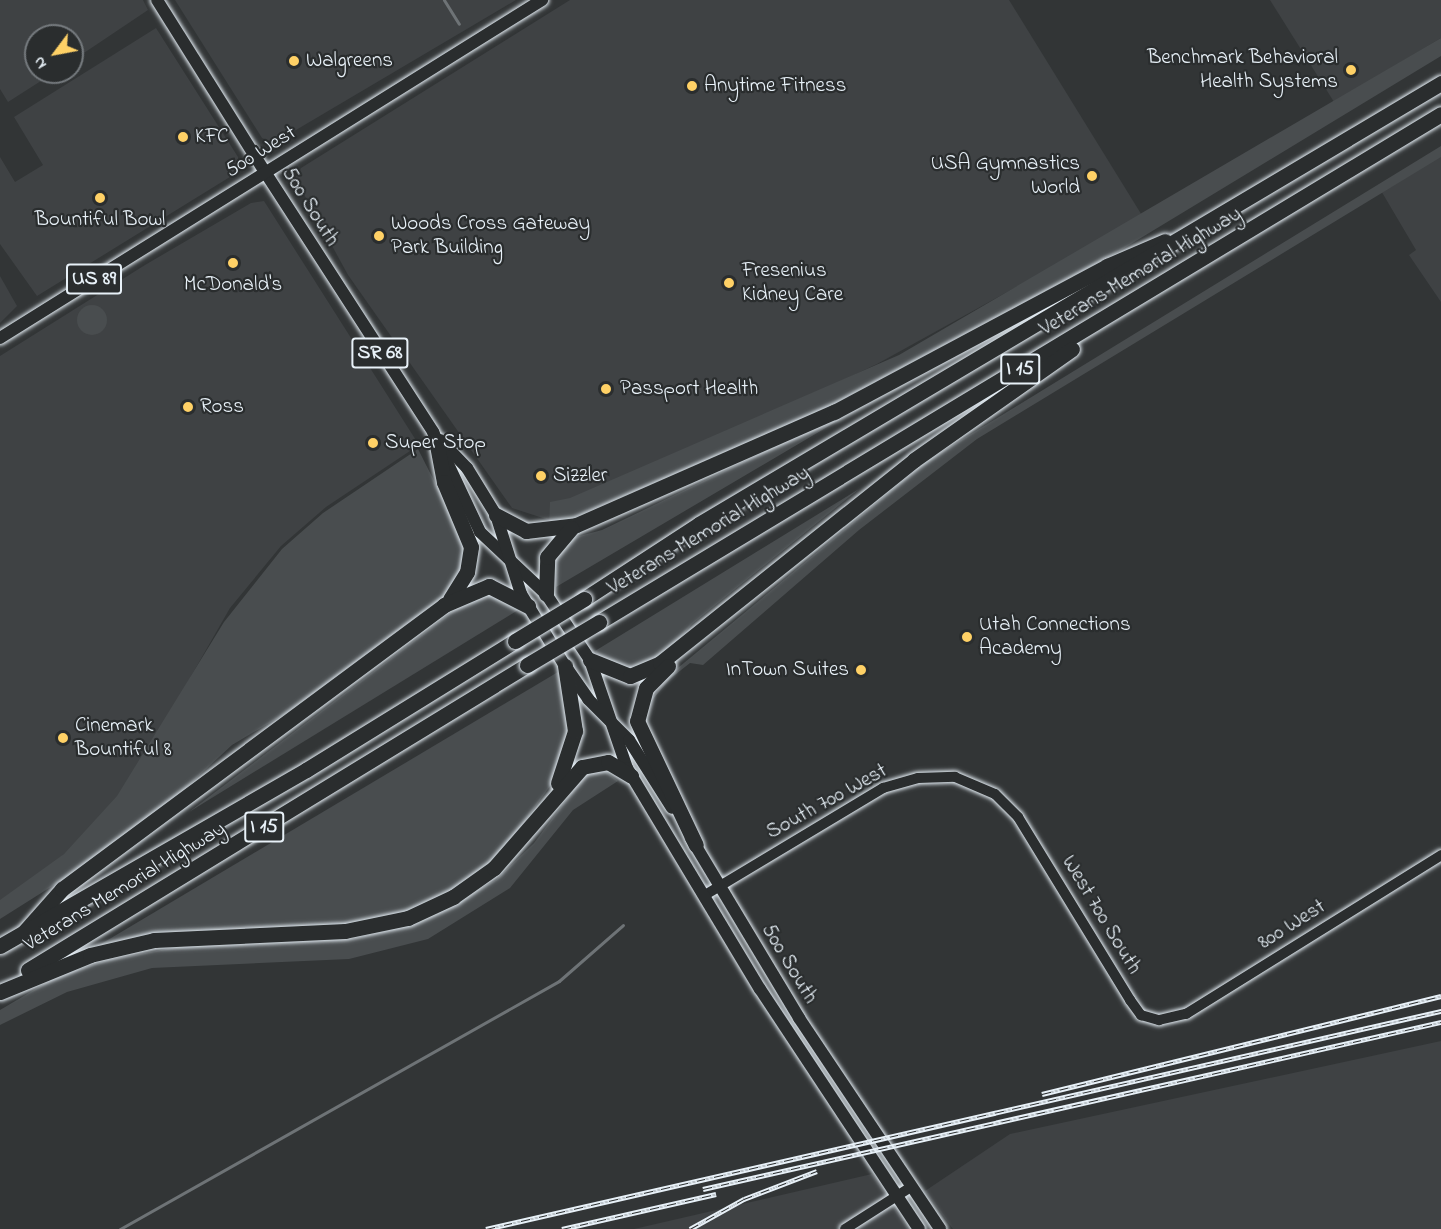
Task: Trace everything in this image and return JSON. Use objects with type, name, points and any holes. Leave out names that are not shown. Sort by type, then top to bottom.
[{"type":"highway","name":"Veterans Memorial Highway","points":[[0,946],[515,641],[699,524],[1223,216],[1441,83]]},
{"type":"highway","name":"Veterans Memorial Highway","points":[[0,987],[527,665],[1170,280],[1441,114]]},
{"type":"highway","points":[[496,515],[526,531],[576,525],[834,412],[1107,266],[1223,216]]},
{"type":"highway","points":[[590,660],[611,672],[638,674],[706,627],[914,460],[1170,280]]},
{"type":"highway","points":[[435,436],[444,483],[471,547],[463,581],[444,605]]},
{"type":"highway","points":[[546,594],[550,549],[576,525]]},
{"type":"highway","points":[[24,933],[62,889],[444,605],[489,586],[528,606]]},
{"type":"highway","points":[[696,845],[677,797],[640,735],[637,714],[646,688],[706,627]]},
{"type":"highway","points":[[540,814],[574,741],[575,704],[565,666]]},
{"type":"highway","points":[[0,992],[90,955],[154,940],[345,931],[401,920],[480,879],[587,764],[608,762],[631,776]]},
{"type":"main road","name":"500 South","points":[[157,0],[435,436],[476,525],[546,594],[590,660],[608,717],[631,776],[835,1105],[919,1229]]},
{"type":"main road","name":"500 West","points":[[0,338],[542,0]]},
{"type":"main road","name":"500 South","points":[[435,436],[467,468],[496,515],[528,606],[565,666],[634,748],[870,1128],[940,1229]]},
{"type":"main road","points":[[835,1105],[870,1128]]},
{"type":"street","name":"South 700 West","points":[[705,895],[864,799],[909,780],[940,776],[973,783],[995,794],[1018,817]]},
{"type":"street","name":"West 700 South","points":[[1018,817],[1130,1000],[1141,1015],[1160,1020]]},
{"type":"street","name":"800 West","points":[[1160,1020],[1186,1014],[1441,855]]},
{"type":"street","points":[[845,1229],[911,1187]]},
{"type":"shaded area","points":[[0,0],[143,0],[148,10],[84,53],[84,24],[24,24],[24,84],[36,84],[8,102],[0,89]]},
{"type":"shaded area","points":[[175,0],[516,0],[274,143],[262,138]]},
{"type":"shaded area","points":[[570,0],[1009,0],[1143,217],[877,364],[549,520],[512,508],[348,275],[295,178],[301,168]]},
{"type":"shaded area","name":"Benchmark Behavioral Health Systems","points":[[1270,0],[1441,0],[1441,38],[1334,102]]},
{"type":"shaded area","points":[[156,28],[238,157],[238,172],[37,296],[0,244],[0,157],[15,182],[43,165],[14,117],[67,84],[84,84],[84,73]]},
{"type":"shaded area","points":[[1441,38],[1441,56],[1121,250],[818,412],[549,528],[550,502],[570,498],[899,355]]},
{"type":"shaded area","points":[[1441,146],[1441,157],[977,439],[859,530],[703,665],[690,663],[671,678],[647,706],[667,677],[927,461]]},
{"type":"shaded area","points":[[1441,152],[1441,302],[1409,255],[1416,250],[1380,189]]},
{"type":"shaded area","points":[[264,201],[419,445],[326,507],[281,546],[230,608],[126,790],[96,827],[0,909],[0,356],[145,265],[251,203]]},
{"type":"shaded area","points":[[0,276],[17,306],[0,323]]},
{"type":"shaded area","points":[[92,305],[103,309],[107,320],[103,331],[92,335],[81,331],[77,320],[81,309]]},
{"type":"shaded area","points":[[837,417],[839,420],[556,587],[555,557],[572,538],[602,530]]},
{"type":"shaded area","points":[[418,449],[461,534],[466,560],[447,594],[288,712],[232,745],[161,811],[92,861],[0,919],[0,900],[64,854],[117,796],[224,622],[282,549],[323,513]]},
{"type":"shaded area","points":[[859,489],[692,624],[664,656],[636,671],[601,659],[595,651]]},
{"type":"shaded area","points":[[489,593],[518,610],[189,812],[465,602]]},
{"type":"shaded area","points":[[558,672],[572,719],[558,775],[502,853],[463,886],[389,920],[96,947]]},
{"type":"shaded area","points":[[587,772],[606,772],[618,781],[573,810],[510,888],[428,939],[349,959],[152,968],[67,992],[0,1025],[0,1010],[56,977],[108,960],[183,946],[353,939],[418,923],[496,880],[534,843]]},
{"type":"shaded area","points":[[1441,1041],[1441,1229],[953,1229],[925,1191],[1010,1134]]},
{"type":"shaded area","points":[[872,1174],[908,1229],[634,1229]]},
{"type":"waterway","points":[[444,0],[459,24]]},
{"type":"waterway","points":[[120,1229],[559,981],[623,925]]},
{"type":"railway","points":[[1042,1094],[1441,996]]},
{"type":"railway","points":[[486,1229],[1441,1011]]},
{"type":"railway","points":[[703,1189],[1441,1022]]},
{"type":"railway","points":[[690,1229],[744,1199],[817,1171]]},
{"type":"railway","points":[[562,1229],[716,1194]]},
{"type":"place","name":"Walgreens","points":[[294,61]]},
{"type":"place","name":"Benchmark Behavioral Health Systems","points":[[1351,70]]},
{"type":"place","name":"Anytime Fitness","points":[[692,86]]},
{"type":"place","name":"KFC","points":[[183,137]]},
{"type":"place","name":"USA Gymnastics World","points":[[1092,176]]},
{"type":"place","name":"Bountiful Bowl","points":[[100,198]]},
{"type":"place","name":"Woods Cross Gateway Park Building","points":[[379,236]]},
{"type":"place","name":"McDonald's","points":[[233,263]]},
{"type":"place","name":"Fresenius Kidney Care","points":[[729,283]]},
{"type":"place","name":"Passport Health","points":[[606,389]]},
{"type":"place","name":"Ross","points":[[188,407]]},
{"type":"place","name":"Super Stop","points":[[373,443]]},
{"type":"place","name":"Sizzler","points":[[541,476]]},
{"type":"place","name":"Utah Connections Academy","points":[[967,637]]},
{"type":"place","name":"InTown Suites","points":[[861,670]]},
{"type":"place","name":"Cinemark Bountiful 8","points":[[63,738]]}]
